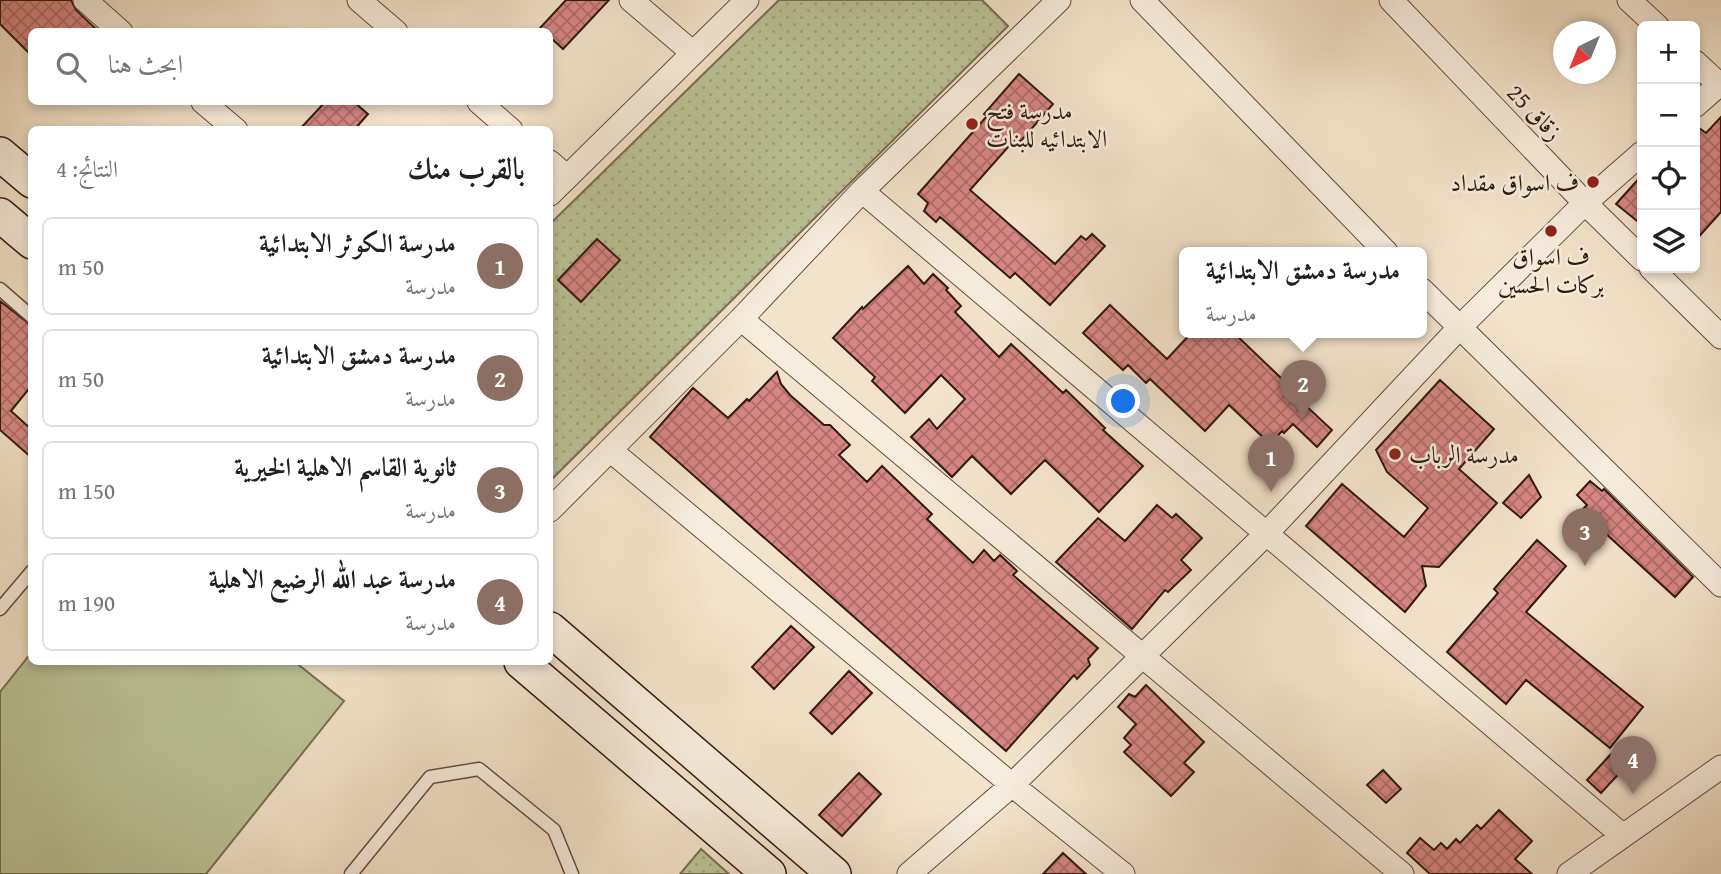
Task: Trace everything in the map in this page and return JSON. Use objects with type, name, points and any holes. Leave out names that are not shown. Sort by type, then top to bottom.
[{"type":"street","points":[[85,0],[116,28]]},
{"type":"street","points":[[359,0],[391,28]]},
{"type":"street","points":[[631,0],[693,52]]},
{"type":"street","points":[[553,191],[747,0]]},
{"type":"street","points":[[553,507],[741,318],[862,191],[1059,0]]},
{"type":"street","points":[[1142,0],[1381,247]]},
{"type":"street","name":"زقاق 25","points":[[1391,0],[1637,254]]},
{"type":"street","points":[[1629,0],[1652,21]]},
{"type":"street","points":[[1700,66],[1720,85],[1700,102]]},
{"type":"street","points":[[207,105],[231,126]]},
{"type":"street","points":[[483,105],[507,126]]},
{"type":"street","points":[[0,154],[28,178]]},
{"type":"street","points":[[909,874],[1012,785],[1143,657],[1266,534],[1459,328],[1586,203],[1637,157]]},
{"type":"street","points":[[553,165],[567,177]]},
{"type":"street","points":[[862,191],[1622,835]]},
{"type":"street","points":[[0,215],[28,239]]},
{"type":"street","points":[[1656,273],[1721,337]]},
{"type":"street","points":[[1427,295],[1721,585]]},
{"type":"street","points":[[741,318],[1402,874]]},
{"type":"street","points":[[610,450],[1012,785],[1123,874]]},
{"type":"street","points":[[553,632],[834,874]]},
{"type":"street","points":[[526,665],[757,864]]},
{"type":"street","points":[[1569,874],[1721,767]]},
{"type":"street","points":[[694,809],[704,810],[718,804],[723,798],[726,781]]},
{"type":"street","points":[[757,864],[745,845],[754,830],[766,824],[776,825]]},
{"type":"lane","points":[[0,289],[28,314]]},
{"type":"lane","points":[[0,609],[28,576]]},
{"type":"lane","points":[[351,874],[430,777],[479,769],[554,830],[572,874]]},
{"type":"green space","points":[[779,0],[982,0],[1008,26],[553,478],[553,221]]},
{"type":"green space","points":[[28,657],[28,665],[299,665],[344,701],[206,874],[0,874],[0,692]]},
{"type":"green space","points":[[701,849],[729,874],[680,874]]},
{"type":"building","points":[[0,0],[71,0],[76,10],[95,28],[28,28],[28,52],[0,24]]},
{"type":"building","points":[[566,0],[609,0],[563,49],[553,40],[553,28],[540,28]]},
{"type":"building","points":[[1019,74],[1053,104],[1020,142],[1016,138],[970,190],[1055,264],[1081,236],[1086,240],[1092,234],[1105,246],[1050,305],[1015,273],[1010,278],[940,217],[936,222],[924,211],[928,203],[918,194],[987,116],[984,114]]},
{"type":"building","points":[[322,105],[358,105],[368,114],[358,126],[303,126]]},
{"type":"building","points":[[1721,117],[1721,212],[1700,235],[1700,129],[1706,133]]},
{"type":"building","points":[[1637,181],[1637,221],[1616,204]]},
{"type":"building","points":[[597,239],[620,260],[581,302],[558,280]]},
{"type":"building","points":[[908,266],[924,284],[933,274],[948,288],[946,290],[961,306],[955,312],[999,357],[1011,344],[1063,393],[1066,390],[1105,428],[1103,430],[1143,466],[1099,512],[1045,460],[1011,494],[972,456],[952,477],[911,437],[929,419],[937,429],[965,399],[941,375],[905,413],[872,381],[875,377],[833,338],[862,307],[863,309]]},
{"type":"building","points":[[0,301],[28,323],[28,390],[11,411],[28,426],[28,454],[0,430]]},
{"type":"building","points":[[1110,305],[1167,359],[1186,338],[1239,338],[1282,379],[1294,366],[1317,388],[1303,403],[1332,430],[1317,447],[1293,424],[1270,444],[1229,405],[1205,431],[1150,379],[1146,383],[1128,365],[1123,370],[1083,333]]},
{"type":"building","points":[[777,372],[781,384],[790,395],[824,425],[830,425],[850,445],[839,455],[867,482],[882,466],[932,514],[927,519],[973,563],[984,550],[994,561],[1000,555],[1017,571],[1013,575],[1098,648],[1088,659],[1090,665],[1077,679],[1074,675],[1006,751],[650,437],[693,388],[728,418]]},
{"type":"building","points":[[1440,380],[1494,429],[1459,469],[1497,503],[1439,567],[1422,566],[1426,586],[1405,612],[1306,526],[1342,484],[1404,537],[1428,508],[1387,472],[1376,450]]},
{"type":"building","points":[[1529,475],[1541,497],[1521,518],[1503,503]]},
{"type":"building","points":[[1590,481],[1602,491],[1604,489],[1693,577],[1675,597],[1581,511],[1587,505],[1577,495]]},
{"type":"building","points":[[1157,505],[1172,518],[1176,514],[1202,538],[1181,560],[1191,570],[1168,592],[1165,590],[1132,629],[1056,562],[1098,518],[1125,541]]},
{"type":"building","points":[[1537,540],[1566,566],[1526,612],[1643,707],[1610,748],[1526,680],[1506,704],[1447,652],[1498,593],[1494,589]]},
{"type":"building","points":[[791,626],[814,647],[774,689],[752,667]]},
{"type":"building","points":[[849,671],[872,693],[832,734],[810,713]]},
{"type":"building","points":[[1146,685],[1204,742],[1184,763],[1194,772],[1171,796],[1124,752],[1131,745],[1124,738],[1136,724],[1118,707],[1129,694],[1135,697]]},
{"type":"building","points":[[1611,754],[1625,767],[1601,793],[1587,780]]},
{"type":"building","points":[[1383,770],[1401,789],[1386,803],[1367,785]]},
{"type":"building","points":[[859,773],[881,794],[842,836],[819,815]]},
{"type":"building","points":[[1499,810],[1532,841],[1515,859],[1532,874],[1430,874],[1407,853],[1420,838],[1434,850],[1441,843],[1447,849],[1456,839],[1460,843],[1477,825],[1481,829]]},
{"type":"building","points":[[1063,853],[1086,874],[1043,874]]},
{"type":"place","name":"مدرسة فتح الابتدائيه للبنات","points":[[972,124]]},
{"type":"place","name":"ف اسواق مقداد","points":[[1593,182]]},
{"type":"place","name":"ف اسواق بركات الحسين","points":[[1551,231]]},
{"type":"place","name":"مدرسة دمشق الابتدائية","points":[[1303,418]]},
{"type":"place","name":"مدرسة الرباب","points":[[1395,454]]},
{"type":"place","name":"مدرسة الكوثر الابتدائية","points":[[1271,492]]},
{"type":"place","name":"ثانوية القاسم الاهلية الخيرية","points":[[1585,566]]},
{"type":"place","name":"مدرسة عبد الله الرضيع الاهلية","points":[[1633,794]]}]
